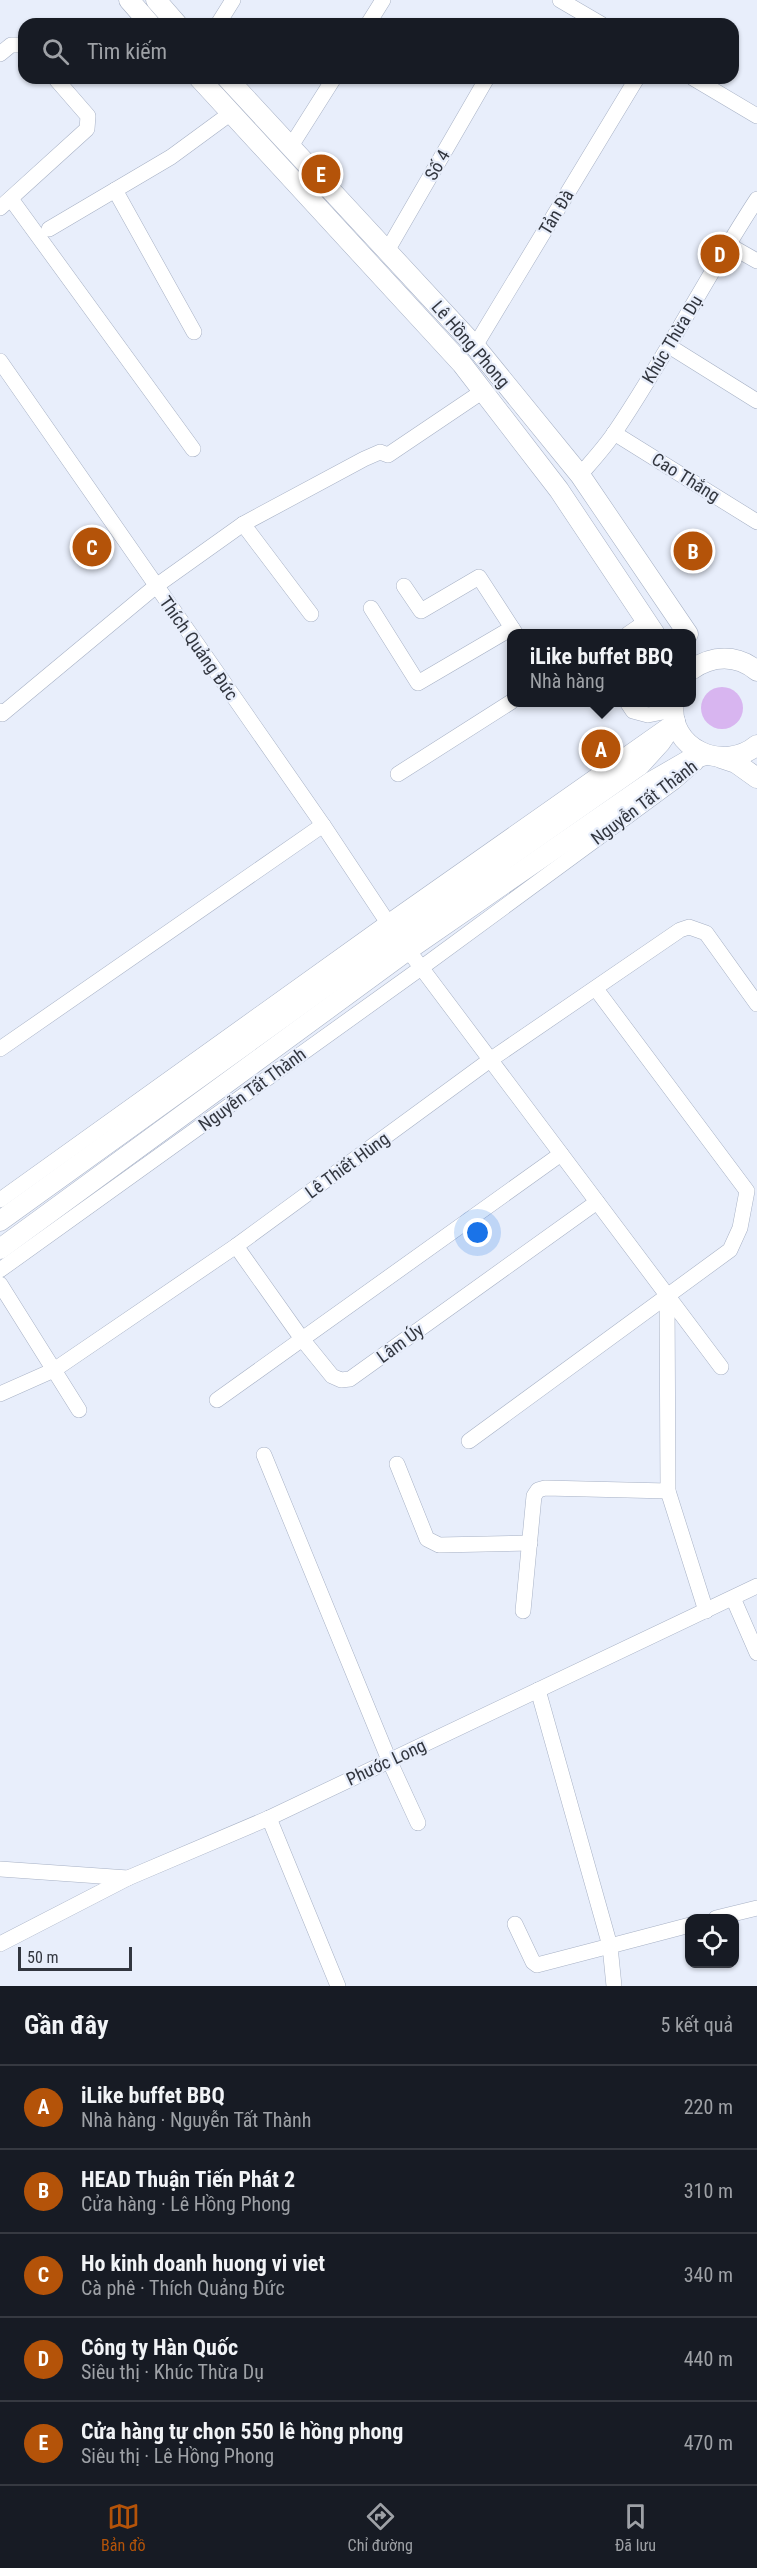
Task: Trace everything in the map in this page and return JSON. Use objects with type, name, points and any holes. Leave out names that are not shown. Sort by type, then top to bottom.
[{"type":"main road","points":[[129,0],[145,18]]},
{"type":"main road","points":[[156,0],[172,18]]},
{"type":"main road","name":"Lê Hồng Phong","points":[[204,84],[462,364],[559,490],[651,627]]},
{"type":"main road","name":"Lê Hồng Phong","points":[[233,84],[475,346],[580,475],[685,629]]},
{"type":"main road","points":[[274,160],[291,146]]},
{"type":"main road","points":[[559,490],[580,475]]},
{"type":"main road","points":[[696,643],[712,659]]},
{"type":"main road","points":[[740,661],[757,648]]},
{"type":"main road","points":[[696,667],[712,659],[726,658],[740,661],[757,671]]},
{"type":"main road","points":[[674,711],[681,735],[692,747],[713,757],[736,763],[757,778]]},
{"type":"main road","name":"Nguyễn Tất Thành","points":[[0,1221],[640,765],[660,743],[674,711]]},
{"type":"main road","points":[[713,757],[736,757],[757,745]]},
{"type":"main road","name":"Nguyễn Tất Thành","points":[[0,1249],[397,936],[689,760],[713,757]]},
{"type":"street","points":[[222,18],[233,0]]},
{"type":"street","points":[[372,18],[383,0]]},
{"type":"street","points":[[560,0],[591,18]]},
{"type":"street","points":[[0,54],[10,45],[18,45]]},
{"type":"street","points":[[61,84],[88,116],[87,129],[6,203],[193,449]]},
{"type":"street","points":[[291,146],[330,84]]},
{"type":"street","name":"Số 4","points":[[387,251],[484,84]]},
{"type":"street","name":"Tản Đà","points":[[475,346],[633,84]]},
{"type":"street","points":[[703,84],[757,116]]},
{"type":"street","points":[[50,229],[171,157],[231,113]]},
{"type":"street","points":[[115,190],[194,332]]},
{"type":"street","name":"Khúc Thừa Dụ","points":[[580,475],[614,434],[669,346],[727,244],[757,199]]},
{"type":"street","points":[[727,244],[757,261]]},
{"type":"street","points":[[669,346],[757,401]]},
{"type":"street","name":"Thích Quảng Đức","points":[[0,361],[323,825],[397,936],[721,1367]]},
{"type":"street","points":[[0,711],[2,714],[156,586],[243,524],[364,459],[380,452],[388,455],[483,391]]},
{"type":"street","name":"Cao Thắng","points":[[614,434],[757,522]]},
{"type":"street","points":[[243,524],[311,614]]},
{"type":"street","points":[[404,586],[421,611],[479,576],[513,629]]},
{"type":"street","points":[[371,608],[418,683],[507,635]]},
{"type":"street","points":[[398,774],[507,705]]},
{"type":"street","points":[[630,707],[633,711],[648,715],[674,711]]},
{"type":"street","name":"Nguyễn Tất Thành","points":[[0,1270],[421,968],[674,782],[713,757]]},
{"type":"street","points":[[0,1049],[323,825]]},
{"type":"street","name":"Lê Thiết Hùng","points":[[0,1394],[54,1370],[236,1246],[490,1060],[680,930],[689,927],[706,933],[757,1004]]},
{"type":"street","name":"Nguyễn Tất Thành","points":[[0,1200],[397,936]]},
{"type":"street","points":[[469,1441],[730,1250],[740,1228],[752,1187],[596,989]]},
{"type":"street","points":[[217,1400],[561,1154]]},
{"type":"street","name":"Lâm Úy","points":[[236,1246],[302,1339],[332,1376],[341,1380],[350,1379],[597,1202]]},
{"type":"street","points":[[0,1284],[79,1410]]},
{"type":"street","points":[[667,1295],[668,1491],[706,1611]]},
{"type":"street","points":[[264,1455],[389,1760],[418,1823]]},
{"type":"street","points":[[397,1464],[427,1539],[431,1543],[438,1545],[530,1543]]},
{"type":"street","points":[[523,1611],[534,1496],[538,1490],[545,1488],[668,1491]]},
{"type":"street","name":"Phước Long","points":[[0,1869],[128,1878],[269,1818],[757,1586]]},
{"type":"street","points":[[733,1598],[757,1653]]},
{"type":"street","points":[[538,1690],[610,1946],[614,1986]]},
{"type":"street","points":[[269,1818],[338,1986]]},
{"type":"street","points":[[0,1944],[128,1878]]},
{"type":"street","points":[[732,1914],[757,1908]]},
{"type":"street","points":[[516,1924],[533,1962],[537,1965],[685,1926]]},
{"type":"shaded area","points":[[722,687],[730,688],[737,693],[742,700],[742,716],[737,723],[730,728],[722,729],[714,728],[707,723],[702,716],[701,708],[702,700],[707,693],[714,688]]},
{"type":"place","name":"Cửa hàng tự chọn 550 lê hồng phong","points":[[321,174]]},
{"type":"place","name":"Công ty Hàn Quốc","points":[[720,254]]},
{"type":"place","name":"Ho kinh doanh huong vi viet","points":[[92,547]]},
{"type":"place","name":"HEAD Thuận Tiến Phát 2","points":[[693,551]]},
{"type":"place","name":"iLike buffet BBQ","points":[[601,749]]}]
